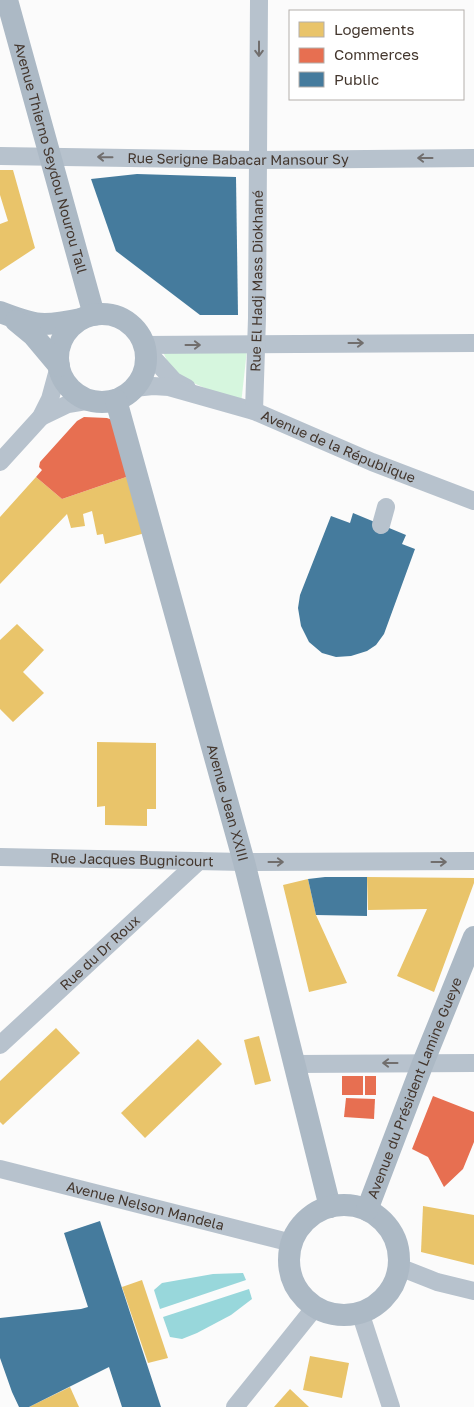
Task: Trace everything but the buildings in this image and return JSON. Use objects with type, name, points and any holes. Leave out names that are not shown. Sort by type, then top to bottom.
[{"type":"main road","name":"Avenue Thierno Seydou Nourou Tall","points":[[7,0],[50,156],[88,317]]},
{"type":"main road","points":[[5,314],[39,325],[53,325],[110,314],[125,320],[137,331],[145,348],[145,367],[139,382],[125,394],[100,402],[76,394],[65,381],[59,366],[33,335],[5,314]]},
{"type":"main road","points":[[59,366],[58,350],[68,329],[88,317]]},
{"type":"main road","name":"Avenue Jean XXIII","points":[[125,394],[330,1207]]},
{"type":"main road","name":"Avenue du Président Lamine Gueye","points":[[366,1210],[474,938]]},
{"type":"main road","points":[[348,1205],[366,1210],[379,1217],[388,1227],[397,1246],[399,1267],[396,1277],[379,1303],[360,1312],[337,1314],[316,1306],[297,1287],[293,1278],[290,1261],[292,1243],[296,1234],[309,1218],[330,1207],[348,1205]]},
{"type":"street","name":"Rue El Hadj Mass Diokhané","points":[[254,411],[257,344],[260,0]]},
{"type":"street","name":"Rue Serigne Babacar Mansour Sy","points":[[0,156],[258,160],[474,158]]},
{"type":"street","points":[[145,348],[257,344],[474,343]]},
{"type":"street","name":"Avenue de la République","points":[[145,348],[174,381],[202,396]]},
{"type":"street","points":[[0,462],[41,417],[50,399],[59,366]]},
{"type":"street","name":"Avenue de la République","points":[[125,394],[153,386],[168,387],[254,411],[372,462],[474,501]]},
{"type":"street","points":[[41,417],[68,404],[92,400]]},
{"type":"street","points":[[381,525],[386,507]]},
{"type":"street","name":"Rue Jacques Bugnicourt","points":[[0,856],[244,862],[474,862]]},
{"type":"street","name":"Rue du Dr Roux","points":[[0,1045],[199,861]]},
{"type":"street","points":[[295,1064],[474,1063]]},
{"type":"street","name":"Avenue Nelson Mandela","points":[[0,1169],[292,1243]]},
{"type":"street","points":[[399,1267],[437,1282],[474,1291]]},
{"type":"street","points":[[234,1407],[316,1306]]},
{"type":"street","points":[[360,1312],[391,1407]]},
{"type":"green space","points":[[247,350],[241,404],[189,381],[171,369],[163,352]]},
{"type":"water","points":[[243,1273],[246,1280],[160,1309],[154,1290],[162,1283],[213,1274]]},
{"type":"water","points":[[249,1289],[252,1299],[231,1315],[182,1339],[170,1337],[163,1317]]}]
